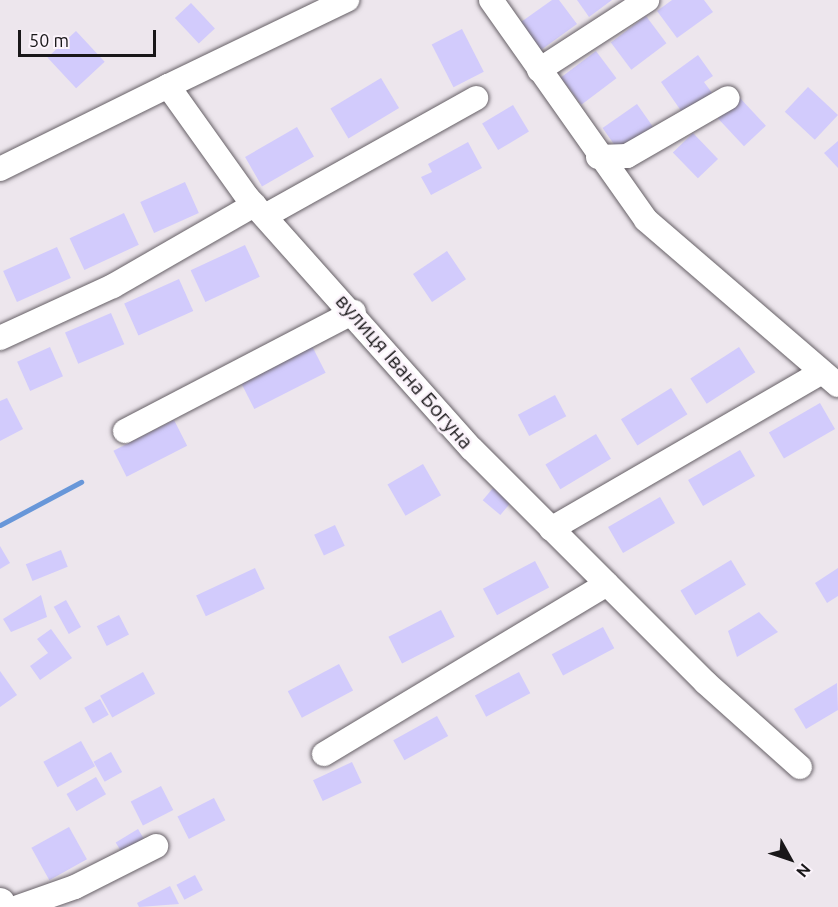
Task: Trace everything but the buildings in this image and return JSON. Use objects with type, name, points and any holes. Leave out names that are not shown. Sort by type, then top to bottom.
[{"type":"street","points":[[0,169],[347,0]]},
{"type":"street","points":[[491,0],[598,157],[646,220],[830,379],[551,529]]},
{"type":"street","points":[[539,70],[647,0]]},
{"type":"street","name":"вулиця Івана Богуна","points":[[168,86],[260,211],[354,312],[472,449],[606,584],[800,767]]},
{"type":"street","points":[[0,338],[113,286],[476,98]]},
{"type":"street","points":[[598,157],[636,152],[728,98]]},
{"type":"street","points":[[125,431],[354,312]]},
{"type":"street","points":[[324,754],[606,584]]},
{"type":"street","points":[[18,907],[75,887],[156,846]]},
{"type":"waterway","points":[[0,525],[81,482]]}]
